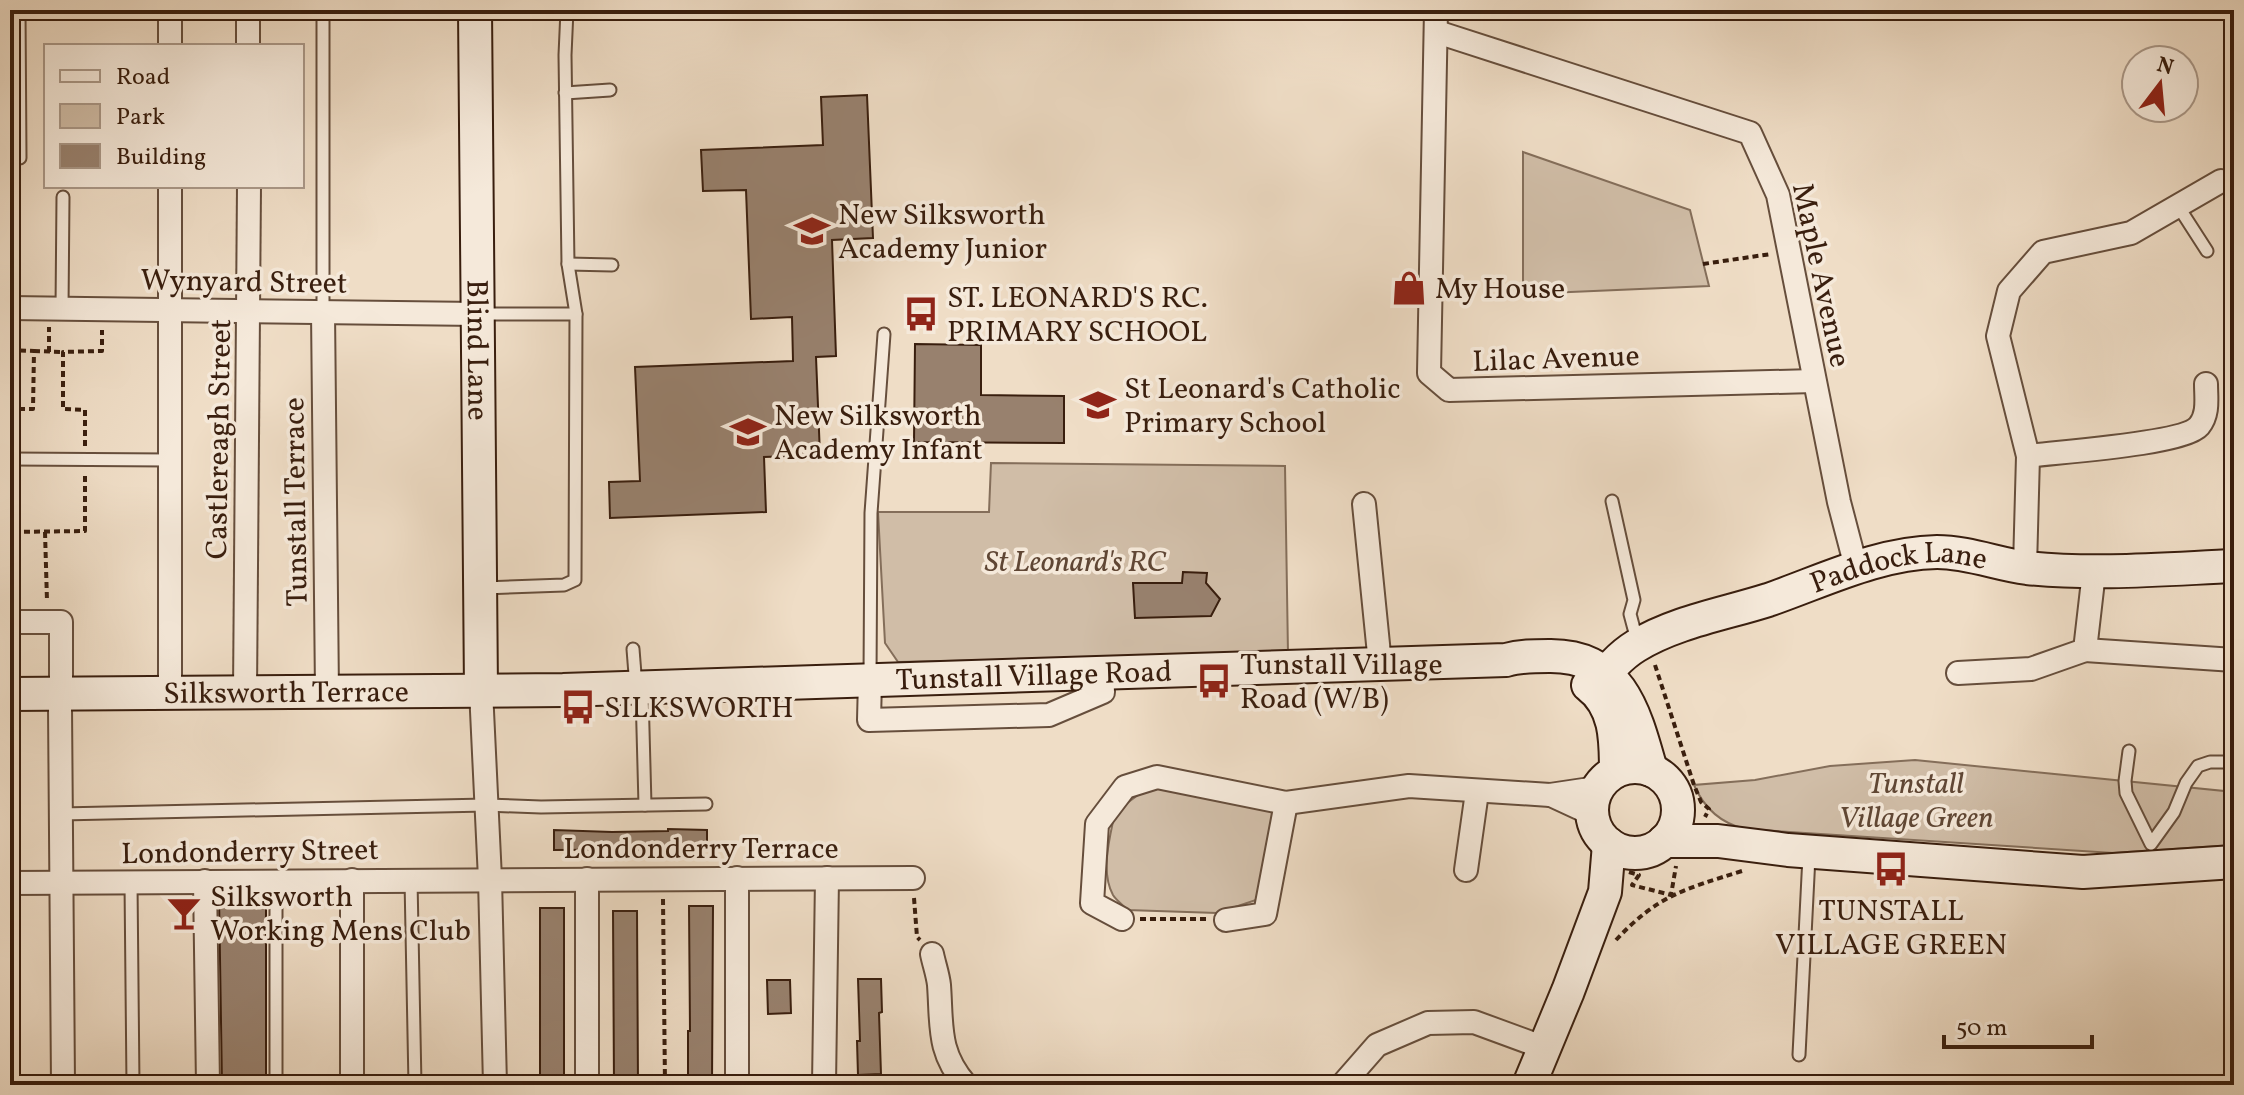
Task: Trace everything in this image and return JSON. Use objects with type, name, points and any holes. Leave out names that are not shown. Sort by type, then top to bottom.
[{"type":"street","points":[[170,10],[170,44]]},
{"type":"street","points":[[248,10],[248,44]]},
{"type":"street","name":"Blind Lane","points":[[475,10],[481,690]]},
{"type":"street","name":"Maple Avenue","points":[[1437,21],[1750,133],[1778,195],[1839,502],[1856,567]]},
{"type":"street","name":"Lilac Avenue","points":[[1437,21],[1429,373],[1449,390],[1814,381]]},
{"type":"street","points":[[2025,567],[2028,456],[1998,336],[2009,291],[2043,252],[2131,233],[2221,181]]},
{"type":"street","points":[[170,188],[170,694]]},
{"type":"street","name":"Castlereagh Street","points":[[245,693],[249,188]]},
{"type":"street","name":"Wynyard Street","points":[[10,308],[478,314]]},
{"type":"street","name":"Tunstall Terrace","points":[[323,312],[327,692]]},
{"type":"street","points":[[2028,456],[2167,439],[2193,432],[2202,423],[2206,408],[2206,384]]},
{"type":"street","points":[[1364,504],[1380,664]]},
{"type":"street","name":"Paddock Lane","points":[[1600,682],[1620,656],[1679,626],[1769,599],[1856,567],[1914,554],[1939,552],[2025,567],[2094,572],[2234,566]]},
{"type":"street","points":[[2085,650],[2094,572]]},
{"type":"street","points":[[19,622],[54,622],[60,700],[63,1085]]},
{"type":"street","points":[[1958,673],[2031,669],[2085,650],[2234,660]]},
{"type":"street","name":"Tunstall Village Road","points":[[563,690],[1506,660],[1536,656],[1574,658],[1591,663],[1600,682],[1626,696],[1651,770]]},
{"type":"street","points":[[1600,682],[1616,742],[1602,791],[1597,831],[1659,846],[1809,850],[2020,869],[2083,872],[2150,856],[2234,862]]},
{"type":"street","points":[[481,690],[495,1085]]},
{"type":"street","name":"Silksworth Terrace","points":[[10,694],[60,700],[170,694],[563,690]]},
{"type":"street","points":[[1122,919],[1092,903],[1097,824],[1125,787],[1157,777],[1286,803],[1409,786],[1550,795],[1602,791],[1628,767],[1651,770],[1670,785],[1659,846],[1545,1048],[1529,1085]]},
{"type":"street","points":[[1466,870],[1477,792]]},
{"type":"street","points":[[1226,920],[1265,914],[1286,803]]},
{"type":"street","points":[[737,878],[737,1085]]},
{"type":"street","points":[[824,1085],[827,878]]},
{"type":"street","name":"Londonderry Terrace","points":[[490,879],[913,878]]},
{"type":"street","name":"Londonderry Street","points":[[10,883],[490,879]]},
{"type":"street","points":[[587,879],[587,1085]]},
{"type":"street","points":[[352,880],[352,1085]]},
{"type":"street","points":[[205,881],[208,1085]]},
{"type":"street","points":[[932,954],[939,982],[939,1019],[948,1060],[966,1085]]},
{"type":"street","points":[[1342,1085],[1377,1045],[1428,1023],[1474,1022],[1545,1048]]},
{"type":"lane","points":[[19,10],[20,158]]},
{"type":"lane","points":[[323,10],[323,312]]},
{"type":"lane","points":[[480,588],[564,585],[575,580],[576,314],[568,264],[567,10]]},
{"type":"lane","points":[[565,93],[610,90]]},
{"type":"lane","points":[[62,309],[63,197]]},
{"type":"lane","points":[[2178,206],[2207,251]]},
{"type":"lane","points":[[568,264],[612,265]]},
{"type":"lane","points":[[478,314],[576,314]]},
{"type":"lane","points":[[870,680],[871,513],[884,334]]},
{"type":"lane","points":[[11,459],[170,460]]},
{"type":"lane","points":[[1612,501],[1634,600],[1630,614],[1644,642]]},
{"type":"lane","points":[[633,649],[639,687],[645,805]]},
{"type":"lane","points":[[2129,751],[2126,793],[2150,856]]},
{"type":"lane","points":[[2150,856],[2186,783],[2198,766],[2210,762],[2234,762]]},
{"type":"lane","points":[[61,814],[486,805],[706,804]]},
{"type":"lane","points":[[1799,1055],[1809,850]]},
{"type":"lane","points":[[411,880],[415,1085]]},
{"type":"lane","points":[[276,881],[276,1085]]},
{"type":"lane","points":[[131,883],[133,1085]]},
{"type":"path","points":[[1703,264],[1789,251]]},
{"type":"path","points":[[10,350],[102,351],[102,309]]},
{"type":"path","points":[[34,351],[33,409],[12,409],[12,532],[85,531],[85,410],[63,409],[63,352]]},
{"type":"path","points":[[45,532],[54,622]]},
{"type":"path","points":[[1644,642],[1654,663],[1694,785],[1701,802],[1709,809],[1659,846],[1632,885],[1671,895]]},
{"type":"path","points":[[1659,846],[1689,853],[1677,854],[1671,895]]},
{"type":"path","points":[[1611,945],[1649,908],[1671,895],[1753,868]]},
{"type":"path","points":[[913,878],[917,937],[932,954]]},
{"type":"path","points":[[663,879],[665,1085]]},
{"type":"path","points":[[1122,919],[1226,920]]},
{"type":"green space","points":[[1523,152],[1690,210],[1709,286],[1523,294]]},
{"type":"green space","name":"St Leonard's RC","points":[[991,463],[1285,466],[1288,654],[898,662],[885,643],[878,512],[989,512]]},
{"type":"green space","name":"Tunstall Village Green","points":[[1915,760],[2234,792],[2234,845],[2113,853],[1745,829],[1728,823],[1714,813],[1694,785],[1755,780],[1830,766]]},
{"type":"green space","points":[[1164,786],[1274,805],[1276,814],[1256,900],[1217,913],[1127,910],[1114,897],[1109,886],[1107,865],[1115,812],[1138,795]]},
{"type":"building","points":[[867,95],[873,238],[832,240],[836,356],[816,357],[820,455],[764,457],[766,512],[610,518],[609,482],[640,481],[635,367],[793,361],[792,317],[751,319],[746,190],[703,191],[701,150],[823,145],[821,97]]},
{"type":"building","points":[[915,344],[981,345],[981,395],[1064,396],[1064,443],[914,442]]},
{"type":"building","name":"St Leonard's RC","points":[[1183,572],[1207,573],[1206,583],[1220,599],[1211,616],[1135,618],[1133,583],[1182,583]]},
{"type":"building","points":[[554,830],[612,832],[707,830],[707,849],[554,850]]},
{"type":"building","points":[[219,896],[242,896],[242,901],[266,901],[266,1078],[242,1078],[242,1085],[222,1085]]},
{"type":"building","points":[[689,906],[713,906],[712,1085],[688,1085]]},
{"type":"building","points":[[540,908],[564,908],[564,1085],[540,1085]]},
{"type":"building","points":[[613,911],[637,911],[638,1085],[614,1085]]},
{"type":"building","points":[[858,979],[881,979],[881,1074],[858,1075]]},
{"type":"building","points":[[767,980],[790,980],[791,1013],[768,1014]]},
{"type":"place","name":"New Silksworth Academy Junior","points":[[812,231]]},
{"type":"place","name":"My House","points":[[1409,288]]},
{"type":"place","name":"ST. LEONARD'S RC. PRIMARY SCHOOL","points":[[921,314]]},
{"type":"place","name":"St Leonard's Catholic Primary School","points":[[1098,405]]},
{"type":"place","name":"New Silksworth Academy Infant","points":[[748,432]]},
{"type":"place","name":"Tunstall Village Road (W/B)","points":[[1214,681]]},
{"type":"place","name":"SILKSWORTH","points":[[578,707]]},
{"type":"place","name":"TUNSTALL VILLAGE GREEN","points":[[1891,869]]},
{"type":"place","name":"Silksworth Working Mens Club","points":[[184,913]]}]
